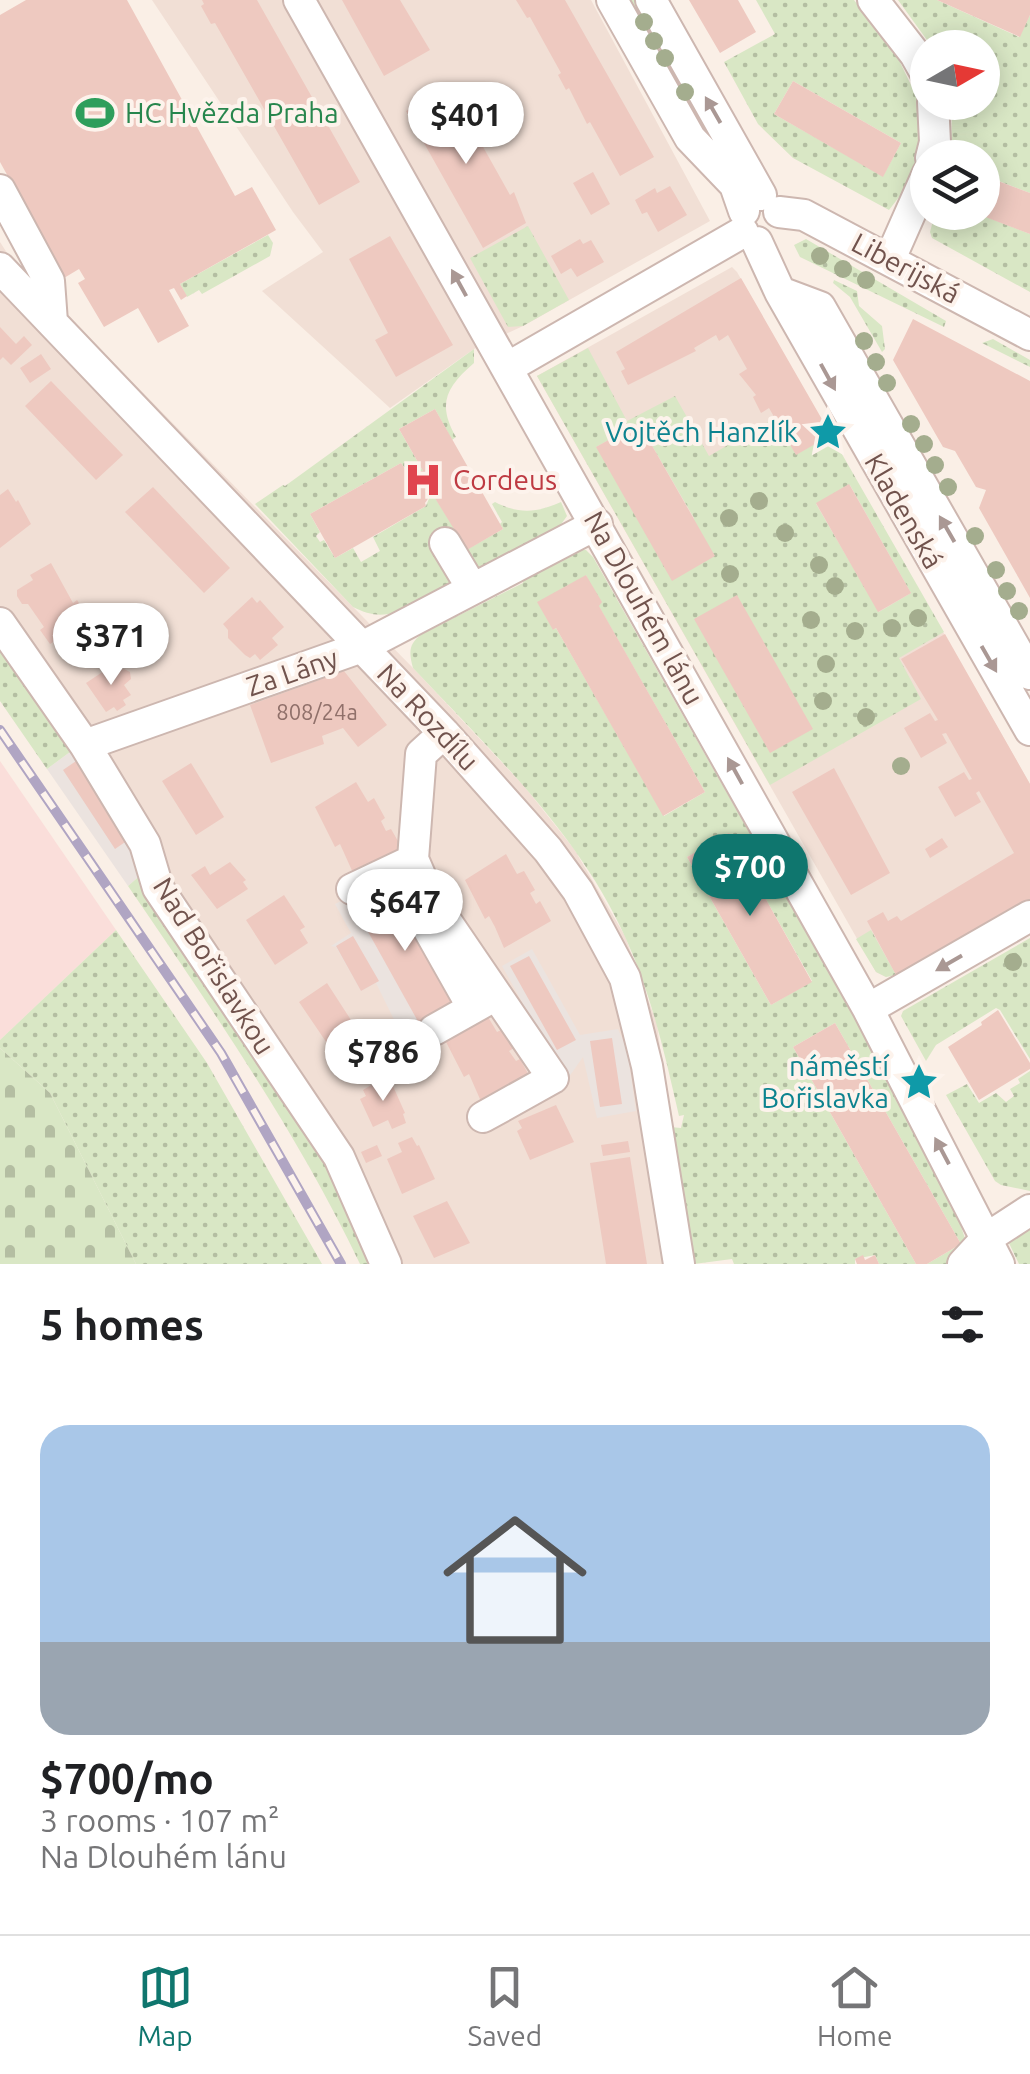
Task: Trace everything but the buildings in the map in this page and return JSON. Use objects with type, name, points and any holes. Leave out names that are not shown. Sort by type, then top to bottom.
[{"type":"street","name":"Na Dlouhém lánu","points":[[299,0],[868,1009]]},
{"type":"street","name":"Kladenská","points":[[612,0],[690,138],[735,185],[757,218]]},
{"type":"street","name":"Kladenská","points":[[650,0],[757,218],[780,292],[1030,730]]},
{"type":"street","points":[[873,0],[910,48]]},
{"type":"street","points":[[0,190],[49,280],[52,322]]},
{"type":"street","points":[[890,259],[910,214]]},
{"type":"street","name":"Liberijská","points":[[757,218],[804,216],[1030,335]]},
{"type":"street","points":[[507,368],[757,218]]},
{"type":"street","name":"Na Rozdílu","points":[[0,268],[444,733],[548,850],[595,918],[624,978],[647,1066],[679,1264]]},
{"type":"street","name":"Kladenská","points":[[780,292],[820,307],[1030,674]]},
{"type":"street","name":"Za Lány","points":[[86,745],[362,647],[596,524]]},
{"type":"street","points":[[445,543],[472,588]]},
{"type":"street","name":"Nad Bořislavkou","points":[[0,624],[86,745],[144,844],[158,888],[339,1157],[386,1264]]},
{"type":"street","points":[[444,733],[421,754],[404,865],[429,896],[484,1002],[554,1078],[483,1117]]},
{"type":"street","points":[[352,890],[404,865]]},
{"type":"street","points":[[993,1251],[868,1009],[1030,916]]},
{"type":"street","points":[[434,1030],[484,1002]]},
{"type":"street","points":[[964,1264],[993,1251],[1030,1210]]},
{"type":"shaded area","points":[[152,0],[591,0],[710,221],[523,326],[474,349],[390,408],[262,291],[323,252]]},
{"type":"shaded area","points":[[0,242],[9,256],[413,668],[524,786],[574,849],[625,936],[657,1024],[694,1264],[375,1264],[0,640]]},
{"type":"shaded area","points":[[732,267],[1030,784],[1030,899],[886,977],[876,972],[537,376]]},
{"type":"shaded area","points":[[74,749],[134,838],[143,873],[128,886],[47,769]]},
{"type":"shaded area","points":[[0,761],[116,930],[0,1040]]},
{"type":"shaded area","points":[[394,875],[464,1007],[406,1044],[376,983],[361,991],[336,947],[331,946],[351,933],[335,904]]},
{"type":"shaded area","points":[[532,949],[580,1035],[618,1029],[627,1049],[636,1111],[597,1118],[583,1057],[566,1081],[502,966]]},
{"type":"green space","points":[[626,0],[644,0],[728,150],[719,158]]},
{"type":"green space","points":[[756,0],[854,0],[897,56],[910,83],[910,120],[923,120],[920,140],[910,140],[910,183],[889,210],[793,158],[758,124],[724,62],[775,34]],"holes":[[[793,81],[901,143],[883,176],[774,114]]]},
{"type":"green space","points":[[898,0],[937,0],[1019,37],[1030,15],[1030,193],[1000,182],[1000,140],[951,140],[952,120],[1000,120],[1000,30],[920,30]]},
{"type":"green space","points":[[1000,222],[1030,234],[1030,292],[932,238],[930,232],[1000,230]]},
{"type":"green space","points":[[528,226],[569,300],[523,326],[508,327],[470,258]]},
{"type":"green space","points":[[268,235],[273,243],[270,256],[202,294],[199,290],[187,297],[180,284]]},
{"type":"green space","points":[[806,239],[946,321],[944,327],[800,257],[794,245]]},
{"type":"green space","points":[[834,280],[857,291],[859,306],[882,326],[882,352],[850,297]]},
{"type":"green space","points":[[993,339],[1030,360],[1030,367],[982,343]]},
{"type":"green space","points":[[588,348],[627,421],[675,396],[709,456],[775,418],[796,454],[831,435],[944,632],[899,658],[921,699],[770,785],[537,376]],"holes":[[[639,423],[694,518],[694,519],[596,447]],[[850,485],[911,593],[879,612],[816,504]]]},
{"type":"green space","points":[[474,349],[474,363],[447,397],[447,415],[456,437],[452,440],[435,409],[399,429],[423,471],[408,473],[401,463],[310,514],[320,532],[316,536],[320,542],[324,540],[335,558],[353,548],[361,562],[380,551],[373,537],[426,506],[428,487],[468,549],[503,529],[492,504],[495,502],[528,511],[561,502],[567,516],[557,530],[397,612],[380,615],[359,610],[255,504]]},
{"type":"green space","points":[[576,550],[586,550],[593,557],[945,1180],[969,1250],[957,1264],[927,1264],[961,1244],[835,1023],[793,1047],[916,1264],[879,1264],[875,1255],[855,1259],[855,1264],[734,1264],[732,1259],[694,1264],[670,1127],[681,1128],[684,1115],[679,1116],[651,1004],[626,939],[607,900],[559,829],[413,668],[411,649],[417,638],[523,583],[522,578]],"holes":[[[586,575],[598,605],[705,792],[664,816],[556,628],[553,630]],[[729,834],[812,981],[771,1005],[687,857]]]},
{"type":"green space","points":[[0,640],[74,749],[47,769],[0,701]]},
{"type":"green space","points":[[143,873],[330,1164],[375,1264],[360,1264],[280,1118],[128,886]]},
{"type":"green space","points":[[116,930],[207,1063],[322,1264],[136,1264],[50,1093],[0,1048],[0,1040]]},
{"type":"green space","points":[[871,930],[896,975],[886,977],[876,972],[856,939]]},
{"type":"green space","points":[[1030,938],[1030,1059],[996,1008],[936,1045],[926,1061],[901,1016],[903,1011]]},
{"type":"green space","points":[[0,1048],[50,1093],[136,1264],[0,1264]]},
{"type":"green space","points":[[1030,1071],[1030,1191],[995,1181],[946,1095],[967,1084],[979,1103],[996,1093],[1006,1102],[1014,1096],[1010,1089]]},
{"type":"green space","points":[[1030,1227],[1030,1264],[1019,1264],[1008,1241]]},
{"type":"railway","points":[[0,730],[221,1053],[341,1264]]},
{"type":"place","name":"HC Hvězda Praha","points":[[95,113]]},
{"type":"place","name":"Vojtěch Hanzlík","points":[[828,432]]},
{"type":"place","name":"Cordeus","points":[[423,480]]},
{"type":"place","name":"náměstí Bořislavka","points":[[919,1082]]}]
